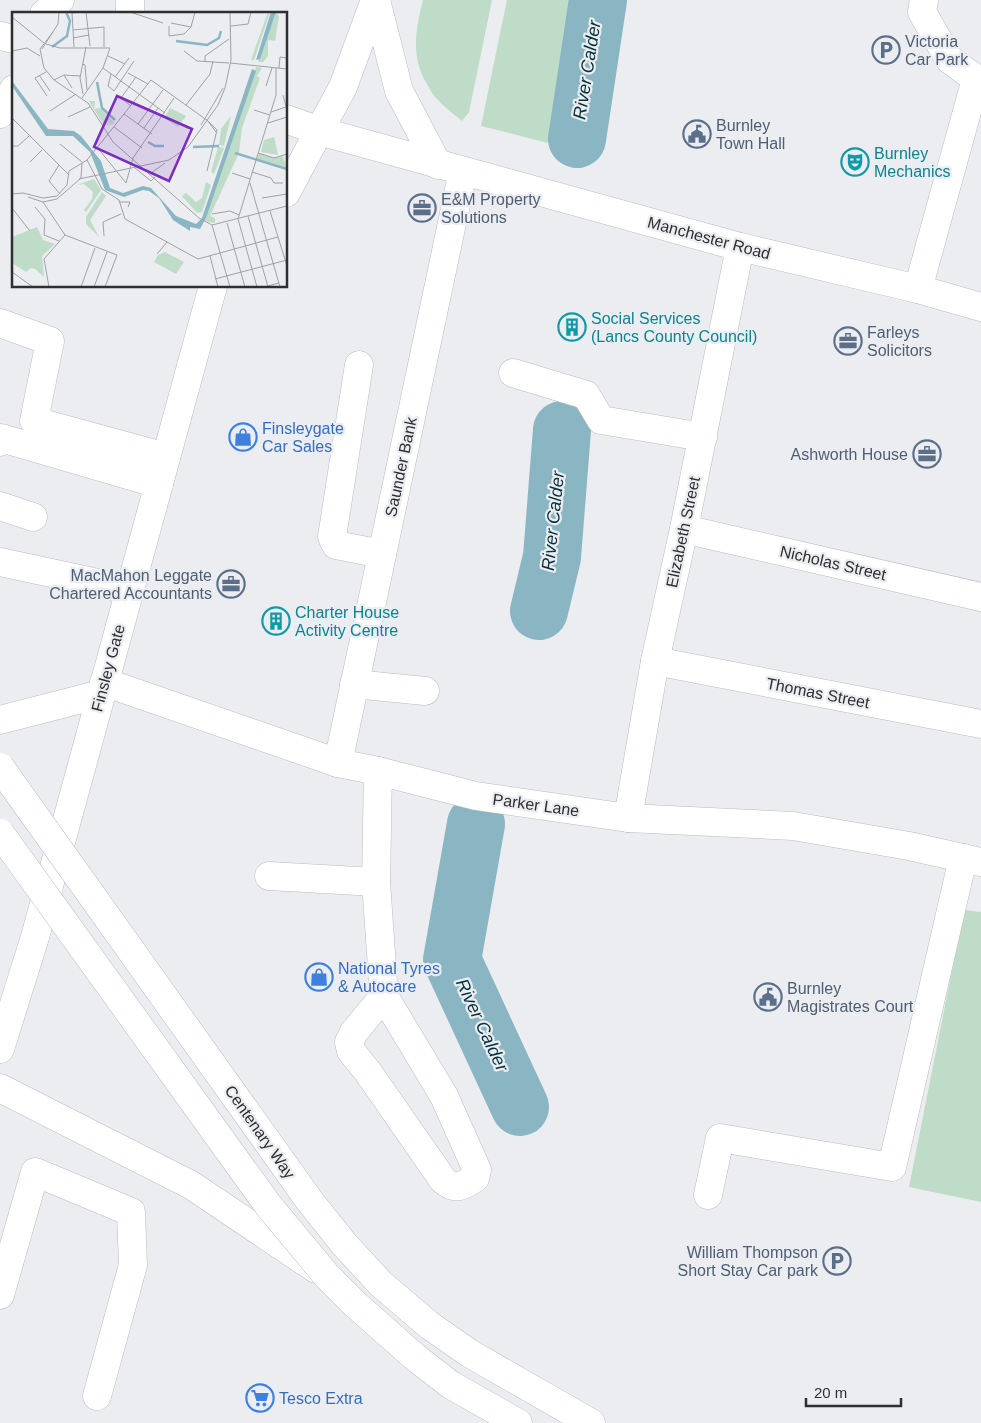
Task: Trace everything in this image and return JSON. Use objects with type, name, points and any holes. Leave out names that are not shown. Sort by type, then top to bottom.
[{"type":"street","points":[[46,12],[60,0]]},
{"type":"street","points":[[288,188],[343,87],[375,0]]},
{"type":"street","points":[[375,0],[399,91],[450,168]]},
{"type":"street","points":[[918,289],[979,80],[948,59],[922,12],[924,0]]},
{"type":"street","points":[[0,114],[12,92]]},
{"type":"street","name":"Manchester Road","points":[[288,120],[319,131],[450,168],[740,247],[918,289],[981,307]]},
{"type":"street","name":"Saunder Bank","points":[[338,763],[382,554],[450,168]]},
{"type":"street","name":"Elizabeth Street","points":[[628,818],[655,661],[703,437],[740,247]]},
{"type":"street","name":"Finsley Gate","points":[[0,1049],[35,937],[212,288]]},
{"type":"street","points":[[0,323],[50,341],[34,421],[166,457]]},
{"type":"street","points":[[359,364],[332,537],[336,545],[382,554]]},
{"type":"street","points":[[513,373],[586,395],[601,420],[703,437]]},
{"type":"street","points":[[0,442],[1,438],[159,484]]},
{"type":"street","points":[[0,506],[33,517]]},
{"type":"street","name":"Nicholas Street","points":[[684,529],[981,597]]},
{"type":"street","points":[[0,562],[130,590]]},
{"type":"street","name":"Thomas Street","points":[[655,661],[981,724]]},
{"type":"street","points":[[354,684],[425,691]]},
{"type":"street","points":[[0,720],[103,688]]},
{"type":"street","name":"Parker Lane","points":[[103,688],[338,763],[378,771],[476,796],[628,818],[793,826],[909,846],[972,860]]},
{"type":"street","name":"Centenary Way","points":[[0,767],[308,1200],[344,1244],[381,1284],[429,1325],[469,1353],[591,1423]]},
{"type":"street","points":[[378,771],[376,882],[384,996],[444,1096],[478,1170],[475,1178],[458,1187],[449,1186],[443,1180],[368,1072],[351,1051],[349,1042],[354,1032],[384,996]]},
{"type":"street","points":[[0,834],[268,1205],[326,1275],[356,1305],[416,1358],[451,1385],[518,1423]]},
{"type":"street","points":[[708,1195],[720,1138],[892,1167],[972,860]]},
{"type":"street","points":[[269,876],[376,882]]},
{"type":"street","points":[[0,1088],[191,1186],[326,1275]]},
{"type":"street","points":[[0,1295],[35,1172],[130,1212],[133,1265],[97,1396]]},
{"type":"green space","points":[[423,0],[492,0],[469,112],[462,121],[435,97],[418,63],[416,42]]},
{"type":"green space","points":[[507,0],[588,0],[548,143],[481,126]]},
{"type":"green space","points":[[964,910],[981,912],[981,1202],[909,1187]]},
{"type":"waterway","name":"River Calder","points":[[577,139],[598,0]]},
{"type":"waterway","name":"River Calder","points":[[539,611],[552,557],[562,430]]},
{"type":"waterway","name":"River Calder","points":[[476,824],[452,960],[520,1107]]},
{"type":"place","name":"Victoria Car Park","points":[[886,50]]},
{"type":"place","name":"Burnley Town Hall","points":[[697,134]]},
{"type":"place","name":"Burnley Mechanics","points":[[855,162]]},
{"type":"place","name":"E&M Property Solutions","points":[[422,208]]},
{"type":"place","name":"Social Services (Lancs County Council)","points":[[572,327]]},
{"type":"place","name":"Farleys Solicitors","points":[[848,341]]},
{"type":"place","name":"Finsleygate Car Sales","points":[[243,437]]},
{"type":"place","name":"Ashworth House","points":[[927,454]]},
{"type":"place","name":"MacMahon Leggate Chartered Accountants","points":[[231,584]]},
{"type":"place","name":"Charter House Activity Centre","points":[[276,621]]},
{"type":"place","name":"National Tyres & Autocare","points":[[319,977]]},
{"type":"place","name":"Burnley Magistrates Court","points":[[768,997]]},
{"type":"place","name":"William Thompson Short Stay Car park","points":[[837,1261]]},
{"type":"place","name":"Tesco Extra","points":[[260,1398]]}]
